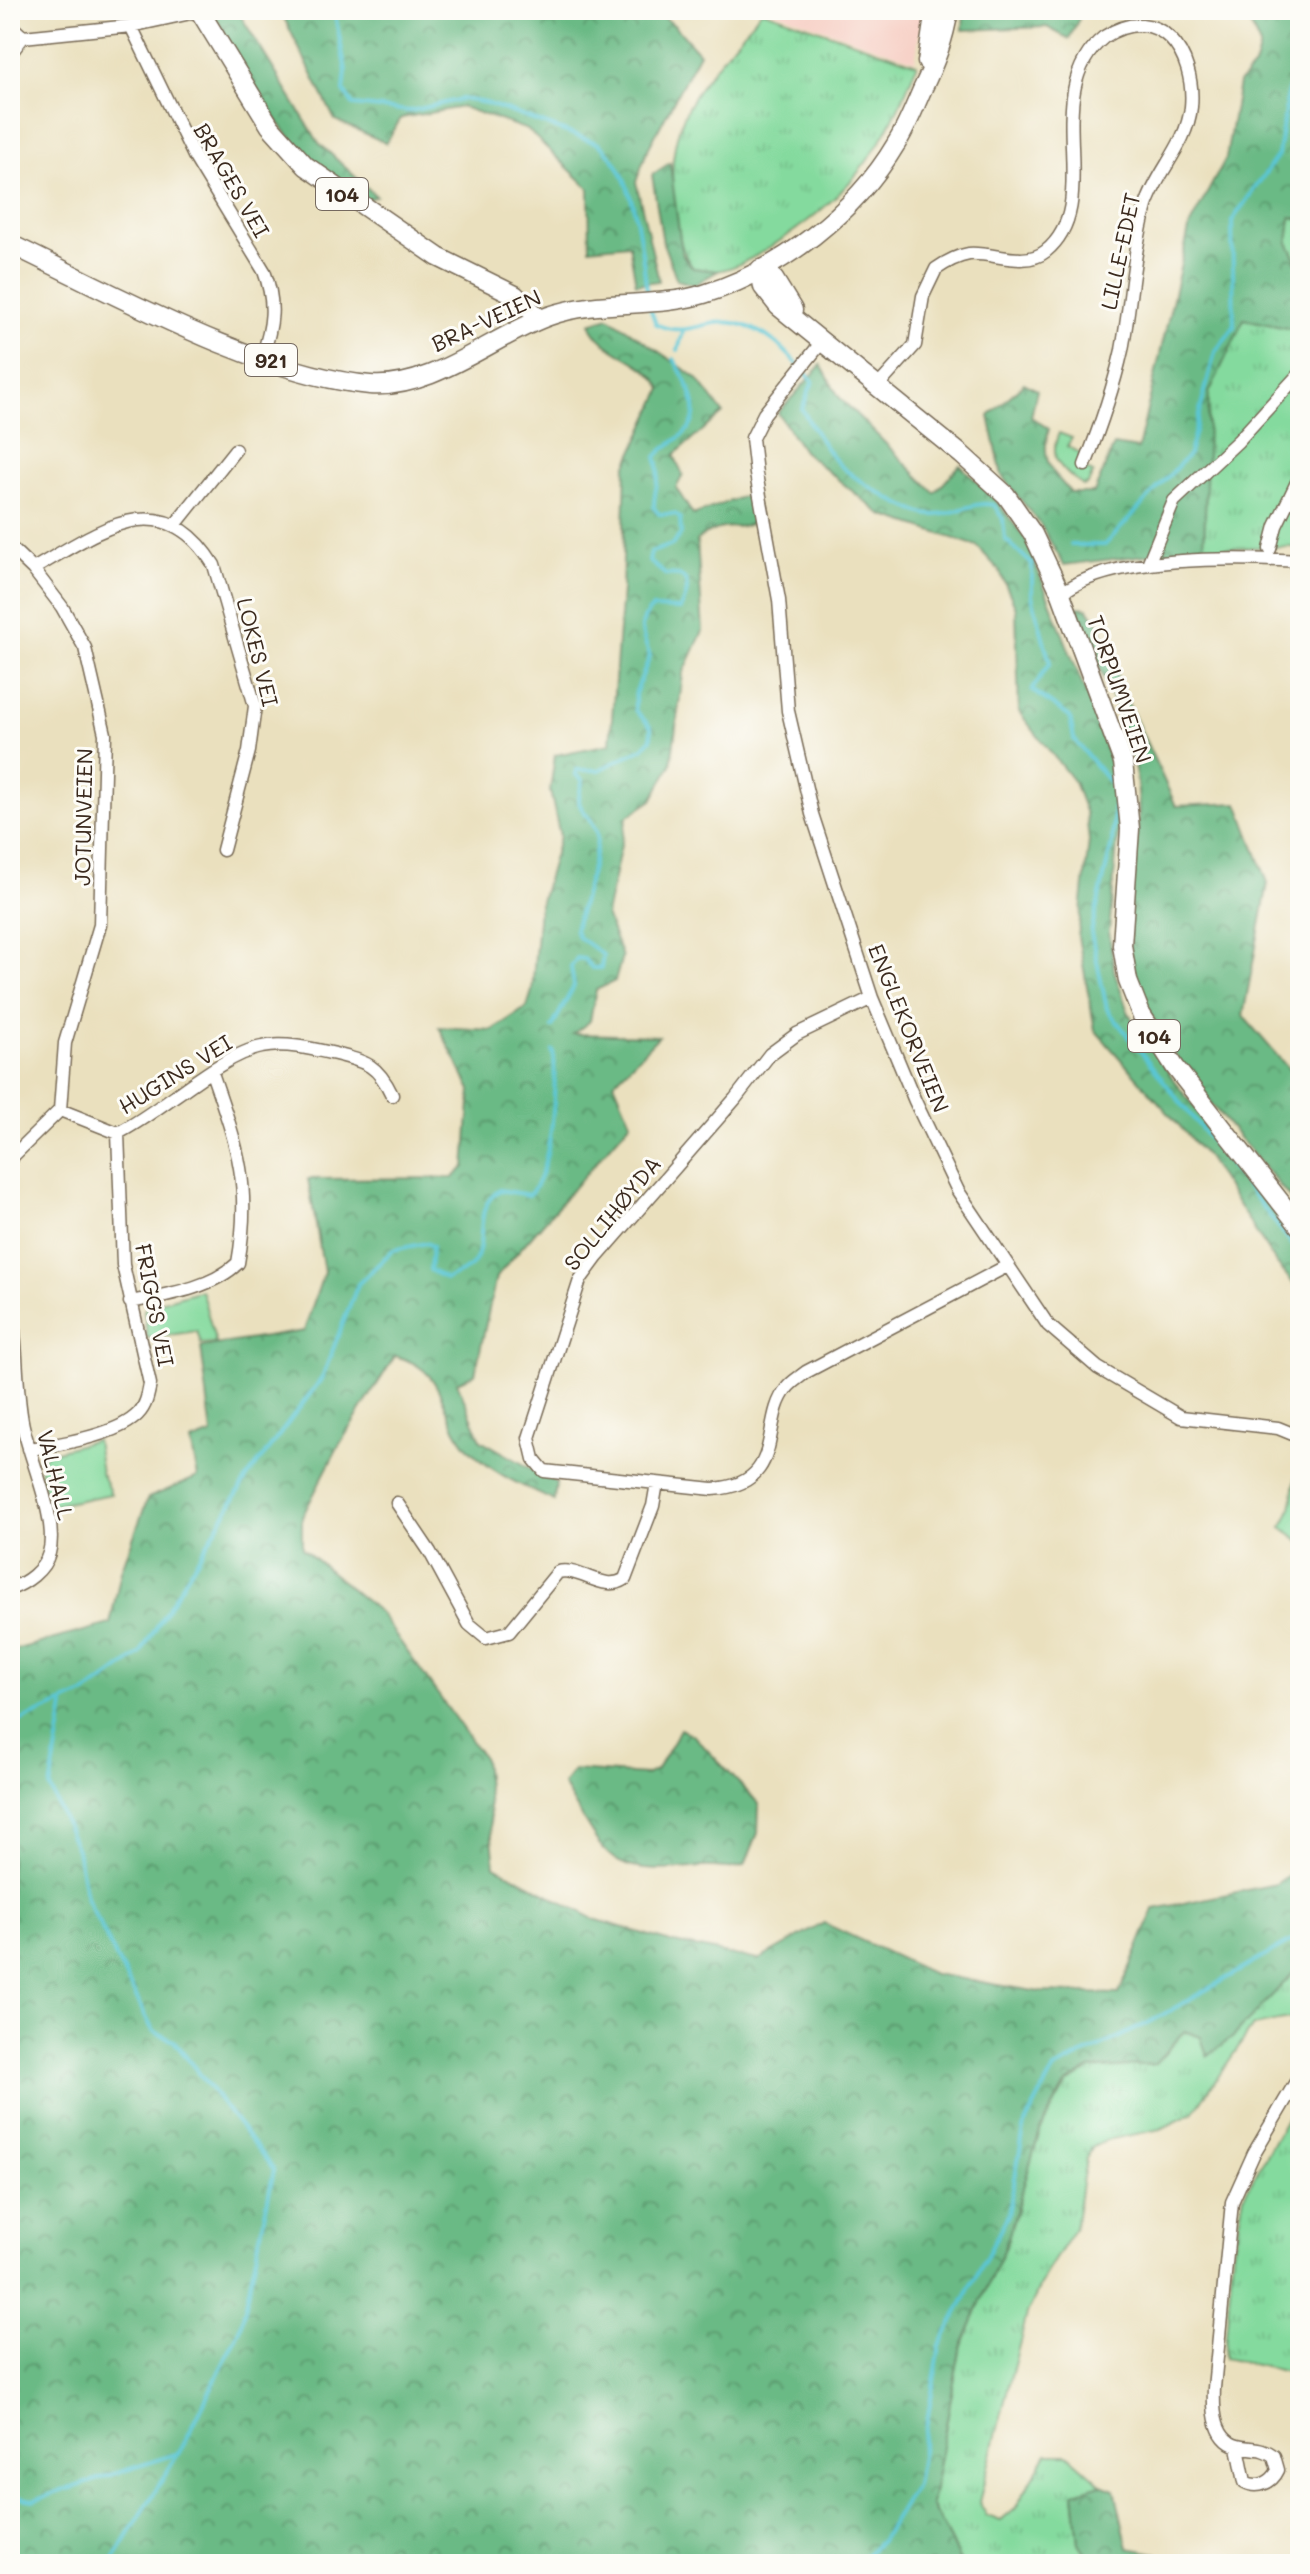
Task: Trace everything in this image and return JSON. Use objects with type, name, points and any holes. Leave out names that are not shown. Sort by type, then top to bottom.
[{"type":"main road","name":"104","points":[[200,10],[270,126],[306,166],[438,257],[515,295],[540,319]]},
{"type":"main road","name":"BRA-VEIEN","points":[[921,92],[935,10]]},
{"type":"main road","name":"BRA-VEIEN","points":[[10,244],[158,314],[262,357],[352,382],[395,384],[428,373],[540,319],[581,307],[703,294],[760,269],[818,232],[855,198],[896,145],[944,41],[949,10]]},
{"type":"main road","name":"TORPUMVEIEN","points":[[760,269],[763,287],[778,306],[797,320],[816,350],[878,386],[1006,495],[1033,534],[1061,594],[1115,737],[1129,792],[1122,945],[1133,992],[1148,1026],[1175,1067],[1300,1227]]},
{"type":"street","points":[[10,54],[23,37],[131,26],[200,10]]},
{"type":"street","name":"LILLE-EDET","points":[[878,386],[915,345],[923,296],[936,269],[970,254],[1027,259],[1044,253],[1057,239],[1067,221],[1072,195],[1070,117],[1075,86],[1086,60],[1101,40],[1121,25],[1146,22],[1162,26],[1180,48],[1189,71],[1191,109],[1183,136],[1147,205],[1111,397],[1085,465]]},
{"type":"street","points":[[10,25],[23,37]]},
{"type":"street","name":"BRAGES VEI","points":[[131,26],[194,156],[264,271],[271,292],[274,322],[262,357]]},
{"type":"street","points":[[1300,207],[1300,221]]},
{"type":"street","name":"ENGLEKORVEIEN","points":[[816,350],[764,414],[752,438],[779,600],[788,711],[812,814],[872,998],[936,1149],[1007,1266],[1048,1325],[1098,1368],[1181,1417],[1278,1428],[1300,1437]]},
{"type":"street","points":[[1148,564],[1174,501],[1238,441],[1300,373]]},
{"type":"street","points":[[33,569],[76,544],[134,518],[155,518],[175,525],[235,450]]},
{"type":"street","points":[[1270,549],[1276,526],[1300,476]]},
{"type":"street","name":"LOKES VEI","points":[[175,525],[191,535],[214,565],[255,706],[249,751],[223,850]]},
{"type":"street","name":"JOTUNVEIEN","points":[[10,547],[33,569],[62,607],[85,648],[105,734],[100,925],[65,1043],[60,1110]]},
{"type":"street","points":[[1061,594],[1093,574],[1148,564],[1300,561]]},
{"type":"street","name":"SOLLIHØYDA","points":[[872,998],[797,1034],[770,1054],[580,1280],[529,1438],[534,1459],[544,1471],[732,1488],[757,1469],[767,1454],[785,1389],[806,1372],[1007,1266]]},
{"type":"street","name":"HUGINS VEI","points":[[60,1110],[118,1133],[140,1122],[237,1056],[263,1046],[292,1047],[356,1059],[380,1071],[392,1095]]},
{"type":"street","points":[[130,1302],[218,1278],[238,1263],[245,1185],[238,1150],[212,1073]]},
{"type":"street","points":[[10,1159],[60,1110]]},
{"type":"street","name":"FRIGGS VEI","points":[[29,1449],[117,1428],[137,1415],[146,1403],[150,1384],[122,1254],[118,1133]]},
{"type":"street","name":"VALHALL","points":[[10,1304],[18,1392],[49,1527],[49,1554],[27,1582],[10,1589]]},
{"type":"street","points":[[397,1503],[430,1552],[469,1624],[478,1634],[491,1638],[505,1635],[516,1626],[558,1572],[573,1571],[611,1584],[625,1579],[653,1506],[657,1483]]},
{"type":"street","points":[[1238,2447],[1220,2432],[1213,2406],[1228,2222],[1242,2176],[1300,2075]]},
{"type":"shaded area","points":[[770,10],[923,10],[915,61]]},
{"type":"green space","points":[[212,10],[237,10],[319,143],[376,196],[366,200],[325,172],[287,134],[259,94]]},
{"type":"green space","points":[[280,10],[655,10],[675,26],[699,53],[647,151],[636,182],[659,281],[636,284],[629,244],[590,248],[589,188],[528,130],[462,107],[401,118],[386,143],[335,120]]},
{"type":"green space","points":[[762,10],[917,64],[894,118],[880,141],[866,163],[830,202],[784,238],[743,262],[717,271],[693,268],[682,248],[675,210],[672,176],[674,148],[692,100]]},
{"type":"green space","points":[[964,10],[1083,10],[1069,39],[1047,27],[963,30]]},
{"type":"green space","points":[[1236,10],[1300,10],[1300,219],[1291,217],[1288,243],[1300,266],[1300,331],[1244,319],[1209,393],[1204,548],[1064,565],[1040,524],[1002,476],[989,416],[1024,383],[1037,390],[1031,417],[1049,429],[1046,457],[1057,478],[1071,493],[1094,493],[1114,445],[1138,449],[1190,225],[1226,158],[1239,83],[1254,67],[1260,46],[1249,22]]},
{"type":"green space","points":[[670,163],[682,254],[693,268],[718,271],[694,285],[677,280],[663,243],[652,175]]},
{"type":"green space","points":[[1291,217],[1300,219],[1300,266],[1288,243]]},
{"type":"green space","points":[[609,317],[697,378],[723,413],[674,455],[683,475],[676,488],[693,515],[749,494],[754,499],[757,520],[744,526],[714,530],[697,540],[703,631],[683,674],[671,765],[652,800],[627,817],[606,915],[622,957],[615,981],[596,990],[590,1021],[573,1034],[659,1036],[614,1082],[631,1122],[496,1277],[475,1374],[457,1382],[481,1440],[556,1483],[554,1501],[509,1479],[478,1458],[459,1436],[434,1383],[413,1363],[395,1356],[338,1447],[302,1517],[302,1548],[379,1612],[484,1759],[495,1866],[594,1919],[674,1943],[758,1960],[824,1923],[933,1974],[1040,1992],[1119,1994],[1154,1909],[1276,1884],[1300,1867],[1300,1966],[1232,2038],[1207,2056],[1201,2037],[1185,2031],[1155,2064],[1089,2069],[1065,2085],[1040,2131],[1007,2241],[960,2350],[931,2504],[962,2564],[10,2564],[10,1651],[110,1624],[121,1571],[148,1498],[198,1477],[191,1442],[212,1434],[201,1347],[304,1331],[324,1272],[308,1179],[453,1178],[465,1167],[471,1090],[439,1027],[492,1030],[527,1007],[532,991],[539,908],[560,836],[550,791],[555,755],[610,744],[622,590],[626,467],[662,389],[646,370],[604,342],[596,333],[590,323]]},
{"type":"green space","points":[[1244,318],[1300,331],[1300,547],[1204,548],[1208,393]]},
{"type":"green space","points":[[821,365],[839,397],[935,493],[960,465],[999,504],[1026,540],[1101,732],[1118,789],[1119,823],[1109,932],[1114,970],[1127,1009],[1138,1031],[1181,1090],[1300,1241],[1300,1291],[1276,1263],[1207,1157],[1095,1030],[1078,937],[1089,841],[1086,814],[1074,782],[1019,712],[1016,608],[999,570],[977,546],[882,515],[803,451],[778,413]]},
{"type":"green space","points":[[1059,433],[1072,438],[1067,446],[1080,453],[1080,467],[1093,473],[1088,484],[1083,486],[1059,464],[1055,451]]},
{"type":"green space","points":[[1077,607],[1087,608],[1097,620],[1126,699],[1176,806],[1238,803],[1268,883],[1243,1016],[1300,1082],[1300,1211],[1188,1073],[1151,1014],[1138,984],[1129,936],[1139,816],[1135,771],[1121,724]]},
{"type":"green space","points":[[201,1290],[216,1343],[201,1344],[197,1331],[147,1338],[144,1310],[153,1304]]},
{"type":"green space","points":[[96,1440],[101,1473],[111,1494],[50,1506],[41,1473],[46,1454]]},
{"type":"green space","points":[[1300,1465],[1300,1541],[1282,1527],[1290,1510]]},
{"type":"green space","points":[[680,1729],[694,1736],[759,1804],[758,1833],[745,1865],[671,1870],[628,1866],[614,1859],[602,1847],[563,1785],[573,1770],[646,1775],[657,1769]]},
{"type":"green space","points":[[1300,1966],[1300,2017],[1253,2026],[1193,2113],[1161,2129],[1106,2140],[1093,2147],[1086,2158],[1075,2228],[1046,2273],[1027,2314],[979,2502],[987,2516],[1001,2521],[1015,2509],[1047,2454],[1068,2454],[1102,2484],[1074,2493],[1079,2543],[1093,2564],[962,2564],[931,2504],[960,2350],[1007,2241],[1040,2131],[1066,2085],[1089,2069],[1155,2064],[1185,2031],[1201,2037],[1207,2055]]},
{"type":"green space","points":[[1300,2094],[1300,2375],[1224,2358],[1233,2252],[1244,2195]]},
{"type":"green space","points":[[1102,2484],[1115,2489],[1128,2548],[1160,2554],[1156,2564],[1093,2564],[1079,2543],[1074,2492]]},
{"type":"waterway","points":[[334,10],[346,71],[344,91],[353,105],[410,111],[462,99],[486,103],[597,143],[611,156],[629,193],[640,237],[648,299]]},
{"type":"waterway","points":[[1071,545],[1105,545],[1189,454],[1215,352],[1234,327],[1232,221],[1278,155],[1288,91],[1300,65]]},
{"type":"waterway","points":[[650,308],[656,324],[667,328],[687,329],[714,323],[734,323],[758,331],[778,345],[813,381],[802,409],[827,449],[843,468],[882,494],[911,509],[933,515],[978,505],[994,505],[1003,519],[1005,539],[1032,564],[1032,596],[1050,663],[1032,690],[1070,717],[1074,739],[1115,789],[1112,843],[1091,933],[1107,1009],[1300,1254]]},
{"type":"waterway","points":[[678,350],[683,332]]},
{"type":"waterway","points":[[552,1027],[574,986],[571,967],[577,958],[584,959],[592,968],[601,968],[603,955],[578,937],[575,930],[597,838],[580,804],[583,780],[576,775],[576,770],[599,770],[643,748],[651,739],[651,727],[635,710],[635,694],[650,656],[642,625],[652,608],[680,609],[686,596],[686,584],[681,576],[666,575],[649,561],[651,552],[672,545],[681,534],[680,518],[675,514],[659,514],[654,508],[658,470],[656,457],[687,431],[693,419],[691,392],[674,359]]},
{"type":"waterway","points":[[10,1725],[88,1692],[140,1654],[247,1478],[322,1378],[358,1284],[393,1250],[426,1243],[432,1246],[430,1270],[446,1279],[465,1270],[476,1259],[482,1218],[491,1198],[500,1190],[529,1195],[543,1167],[552,1126],[555,1084],[553,1051]]},
{"type":"waterway","points":[[64,1706],[50,1788],[77,1850],[86,1897],[153,2031],[174,2041],[274,2170],[241,2327],[184,2444],[111,2564]]},
{"type":"waterway","points":[[856,2564],[881,2541],[916,2485],[940,2346],[1008,2215],[1025,2124],[1054,2069],[1150,2022],[1300,1936]]},
{"type":"waterway","points":[[10,2496],[34,2500],[179,2453]]}]
